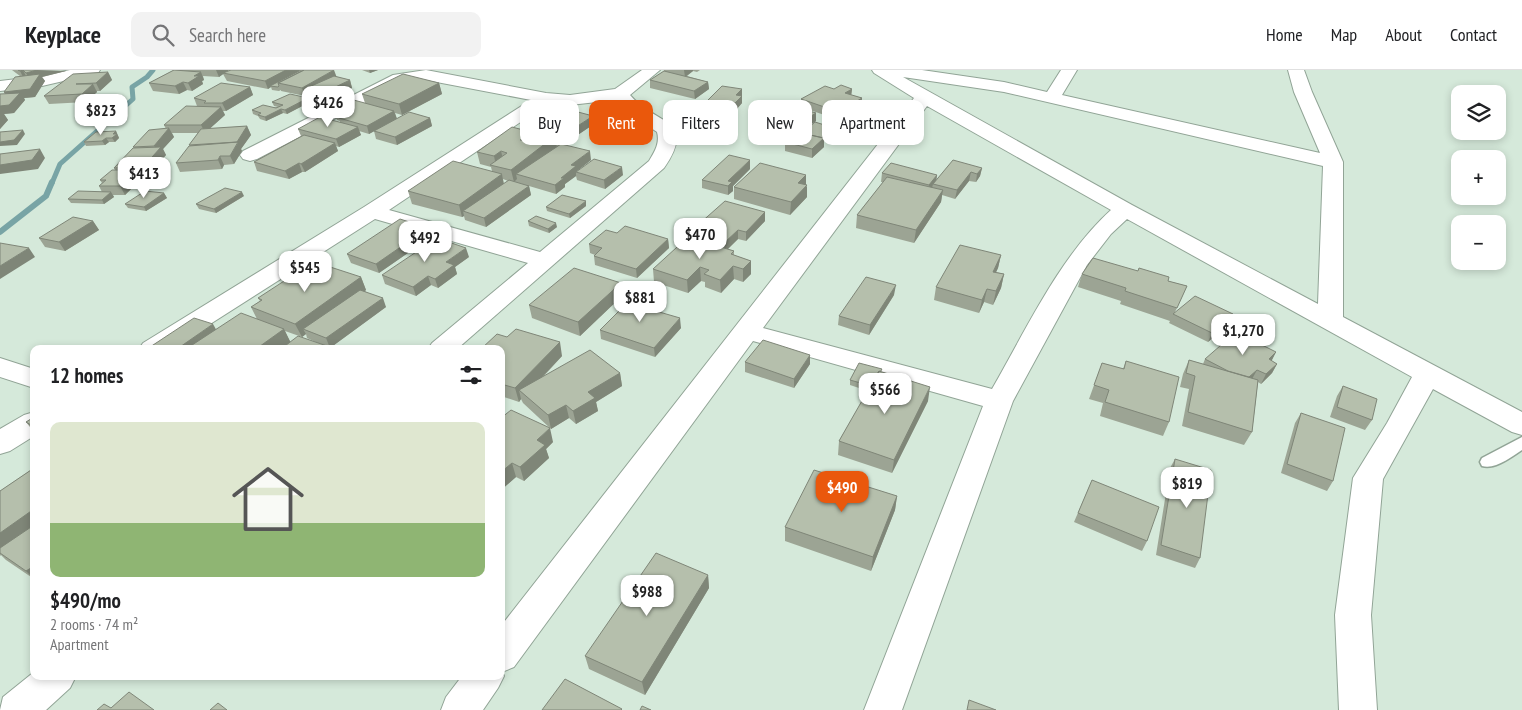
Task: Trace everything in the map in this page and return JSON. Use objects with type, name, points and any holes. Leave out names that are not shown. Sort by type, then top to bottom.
[{"type":"street","points":[[0,86],[42,81],[92,70]]},
{"type":"street","points":[[250,155],[387,84],[399,79],[430,72],[546,98],[570,100],[620,94],[652,70]]},
{"type":"street","points":[[880,70],[924,97],[1125,209],[1330,321],[1428,372],[1522,425]]},
{"type":"street","points":[[889,70],[955,79],[1052,98],[1333,162]]},
{"type":"street","points":[[1052,98],[1069,70]]},
{"type":"street","points":[[1296,70],[1303,92],[1333,162],[1330,321]]},
{"type":"street","points":[[445,345],[657,164],[666,151],[668,137],[664,128],[631,107],[620,94]]},
{"type":"street","points":[[505,650],[924,97]]},
{"type":"street","points":[[158,345],[372,212],[546,98]]},
{"type":"street","points":[[883,710],[999,401],[1076,264],[1103,228],[1125,209]]},
{"type":"street","points":[[372,212],[544,260]]},
{"type":"street","points":[[746,331],[999,401]]},
{"type":"street","points":[[0,367],[30,378]]},
{"type":"street","points":[[1358,710],[1353,615],[1368,478],[1399,427],[1428,372]]},
{"type":"street","points":[[0,443],[30,424]]},
{"type":"street","points":[[17,710],[52,680]]},
{"type":"street","points":[[460,710],[482,680]]},
{"type":"lane","points":[[1488,462],[1522,443]]},
{"type":"building","points":[[23,70],[37,70],[26,73]]},
{"type":"building","points":[[174,70],[201,72],[194,76],[199,76],[188,83],[183,82],[175,86],[149,83]]},
{"type":"building","points":[[231,70],[286,70],[265,81],[223,73]]},
{"type":"building","points":[[304,70],[278,83],[278,87],[270,86]]},
{"type":"building","points":[[304,70],[334,70],[302,88],[278,83]]},
{"type":"building","points":[[664,71],[708,82],[694,91],[650,80]]},
{"type":"building","points":[[108,72],[96,83],[76,84],[93,84],[82,94],[44,96],[73,74]]},
{"type":"building","points":[[40,74],[30,89],[4,92],[15,77]]},
{"type":"building","points":[[403,74],[439,83],[399,104],[362,94]]},
{"type":"building","points":[[334,76],[350,80],[325,92],[309,87]]},
{"type":"building","points":[[221,83],[250,87],[222,103],[204,103],[206,101],[194,98]]},
{"type":"building","points":[[841,85],[852,89],[845,93],[862,98],[859,100],[822,100],[822,106],[812,103],[812,100],[801,99],[825,86],[834,89]]},
{"type":"building","points":[[722,86],[742,89],[736,95],[742,96],[738,100],[708,100]]},
{"type":"building","points":[[20,93],[9,105],[0,106],[0,94]]},
{"type":"building","points":[[290,94],[308,98],[285,110],[281,109],[265,117],[258,115],[261,113],[252,110],[263,105],[276,108],[283,105],[272,102]]},
{"type":"building","points":[[350,99],[394,111],[367,126],[339,118],[345,115],[334,112],[348,105],[341,103]]},
{"type":"building","points":[[186,106],[221,107],[201,125],[164,125]]},
{"type":"building","points":[[409,112],[430,118],[395,137],[374,131]]},
{"type":"building","points":[[579,112],[589,115],[589,119],[579,125]]},
{"type":"building","points":[[320,117],[358,127],[336,139],[298,129]]},
{"type":"building","points":[[815,122],[822,124],[822,138],[812,135],[812,125]]},
{"type":"building","points":[[247,126],[237,142],[189,145],[201,129]]},
{"type":"building","points":[[512,127],[520,129],[520,145],[543,145],[511,170],[490,165],[507,153],[501,151],[494,156],[477,152]]},
{"type":"building","points":[[169,128],[154,146],[133,147],[149,130]]},
{"type":"building","points":[[23,130],[14,140],[0,142],[0,132]]},
{"type":"building","points":[[116,131],[113,134],[117,134],[112,138],[106,138],[102,141],[84,142],[96,132]]},
{"type":"building","points":[[304,135],[335,143],[301,164],[299,163],[285,171],[254,162]]},
{"type":"building","points":[[812,135],[822,138],[812,149],[797,145],[812,145]]},
{"type":"building","points":[[238,142],[230,156],[220,156],[218,160],[176,163],[189,146]]},
{"type":"building","points":[[560,145],[590,151],[571,165],[576,166],[555,185],[516,174]]},
{"type":"building","points":[[161,147],[144,166],[114,168],[133,148]]},
{"type":"building","points":[[40,149],[32,160],[0,165],[0,154]]},
{"type":"building","points":[[729,155],[750,160],[728,181],[732,182],[728,186],[702,180]]},
{"type":"building","points":[[594,159],[622,167],[604,180],[576,172]]},
{"type":"building","points":[[953,160],[982,168],[977,174],[971,172],[957,190],[933,184]]},
{"type":"building","points":[[453,161],[502,174],[459,205],[408,191]]},
{"type":"building","points":[[760,163],[806,175],[798,183],[807,185],[791,202],[734,187]]},
{"type":"building","points":[[891,163],[937,175],[929,185],[882,173]]},
{"type":"building","points":[[112,170],[142,170],[131,180],[127,180],[120,186],[99,186],[106,180],[100,180]]},
{"type":"building","points":[[887,177],[943,190],[916,230],[857,215]]},
{"type":"building","points":[[509,180],[529,186],[484,218],[463,211]]},
{"type":"building","points":[[225,188],[242,192],[214,209],[196,204]]},
{"type":"building","points":[[78,191],[111,192],[102,200],[68,199]]},
{"type":"building","points":[[145,191],[164,193],[144,207],[125,204]]},
{"type":"building","points":[[562,195],[586,201],[569,214],[546,207]]},
{"type":"building","points":[[725,201],[765,212],[746,232],[738,230],[724,243],[690,232]]},
{"type":"building","points":[[536,216],[556,223],[548,229],[528,221]]},
{"type":"building","points":[[73,217],[93,221],[59,242],[39,238]]},
{"type":"building","points":[[400,219],[428,228],[376,264],[347,254]]},
{"type":"building","points":[[625,226],[668,239],[636,269],[594,256],[602,248],[589,244],[606,230],[617,233]]},
{"type":"building","points":[[688,237],[734,251],[731,254],[751,261],[743,269],[733,266],[720,280],[704,274],[709,270],[700,267],[687,280],[653,269]]},
{"type":"building","points":[[437,238],[466,248],[446,262],[454,265],[435,279],[428,276],[413,287],[382,275]]},
{"type":"building","points":[[0,243],[29,248],[0,266]]},
{"type":"building","points":[[960,245],[1001,255],[993,272],[1004,274],[996,291],[987,289],[982,300],[936,287]]},
{"type":"building","points":[[1093,258],[1138,271],[1139,268],[1169,277],[1168,281],[1187,286],[1177,308],[1125,291],[1126,288],[1082,274]]},
{"type":"building","points":[[318,263],[361,277],[295,324],[251,307],[262,300],[258,298],[301,270],[305,271]]},
{"type":"building","points":[[574,268],[621,283],[578,322],[529,305]]},
{"type":"building","points":[[866,277],[896,285],[870,325],[839,316]]},
{"type":"building","points":[[360,290],[383,298],[326,338],[303,329]]},
{"type":"building","points":[[635,295],[649,300],[642,307],[680,318],[654,348],[600,330]]},
{"type":"building","points":[[1195,296],[1233,314],[1212,333],[1173,314]]},
{"type":"building","points":[[241,313],[284,329],[262,345],[192,345]]},
{"type":"building","points":[[194,318],[213,324],[183,345],[153,345]]},
{"type":"building","points":[[516,329],[560,342],[515,388],[505,385],[505,345],[485,345],[497,334],[507,337]]},
{"type":"building","points":[[1236,332],[1276,352],[1269,359],[1277,364],[1266,374],[1257,370],[1249,377],[1228,371],[1205,359]]},
{"type":"building","points":[[298,336],[324,345],[286,345]]},
{"type":"building","points":[[763,340],[810,355],[794,379],[745,362]]},
{"type":"building","points":[[590,350],[620,373],[588,392],[595,398],[573,411],[566,405],[548,415],[519,390]]},
{"type":"building","points":[[1189,360],[1258,380],[1252,432],[1188,412],[1195,376],[1186,373]]},
{"type":"building","points":[[1126,361],[1179,377],[1169,422],[1105,402],[1109,390],[1094,385],[1102,363],[1124,369]]},
{"type":"building","points":[[859,363],[882,369],[871,386],[850,380]]},
{"type":"building","points":[[879,371],[930,387],[894,460],[839,441]]},
{"type":"building","points":[[1343,386],[1377,399],[1372,420],[1337,407]]},
{"type":"building","points":[[511,410],[550,428],[537,440],[545,445],[520,467],[512,463],[505,469],[505,415]]},
{"type":"building","points":[[1301,413],[1345,428],[1333,481],[1287,464]]},
{"type":"building","points":[[1175,459],[1211,470],[1200,558],[1161,545]]},
{"type":"building","points":[[814,470],[897,496],[873,557],[785,527]]},
{"type":"building","points":[[30,471],[30,512],[0,533],[0,491]]},
{"type":"building","points":[[1092,480],[1159,507],[1147,541],[1078,513]]},
{"type":"building","points":[[30,528],[30,568],[26,571],[0,553],[0,548]]},
{"type":"building","points":[[656,553],[708,575],[642,682],[585,656]]},
{"type":"building","points":[[565,679],[622,709],[542,710]]},
{"type":"building","points":[[129,692],[154,710],[97,710],[104,704],[111,708]]},
{"type":"building","points":[[969,700],[996,710],[967,710]]},
{"type":"building","points":[[218,703],[227,710],[210,710]]},
{"type":"building","points":[[642,706],[651,710],[640,710]]},
{"type":"waterway","points":[[52,183],[60,164],[133,99],[132,87],[147,77],[153,70]]},
{"type":"waterway","points":[[0,232],[46,196],[52,182]]}]
